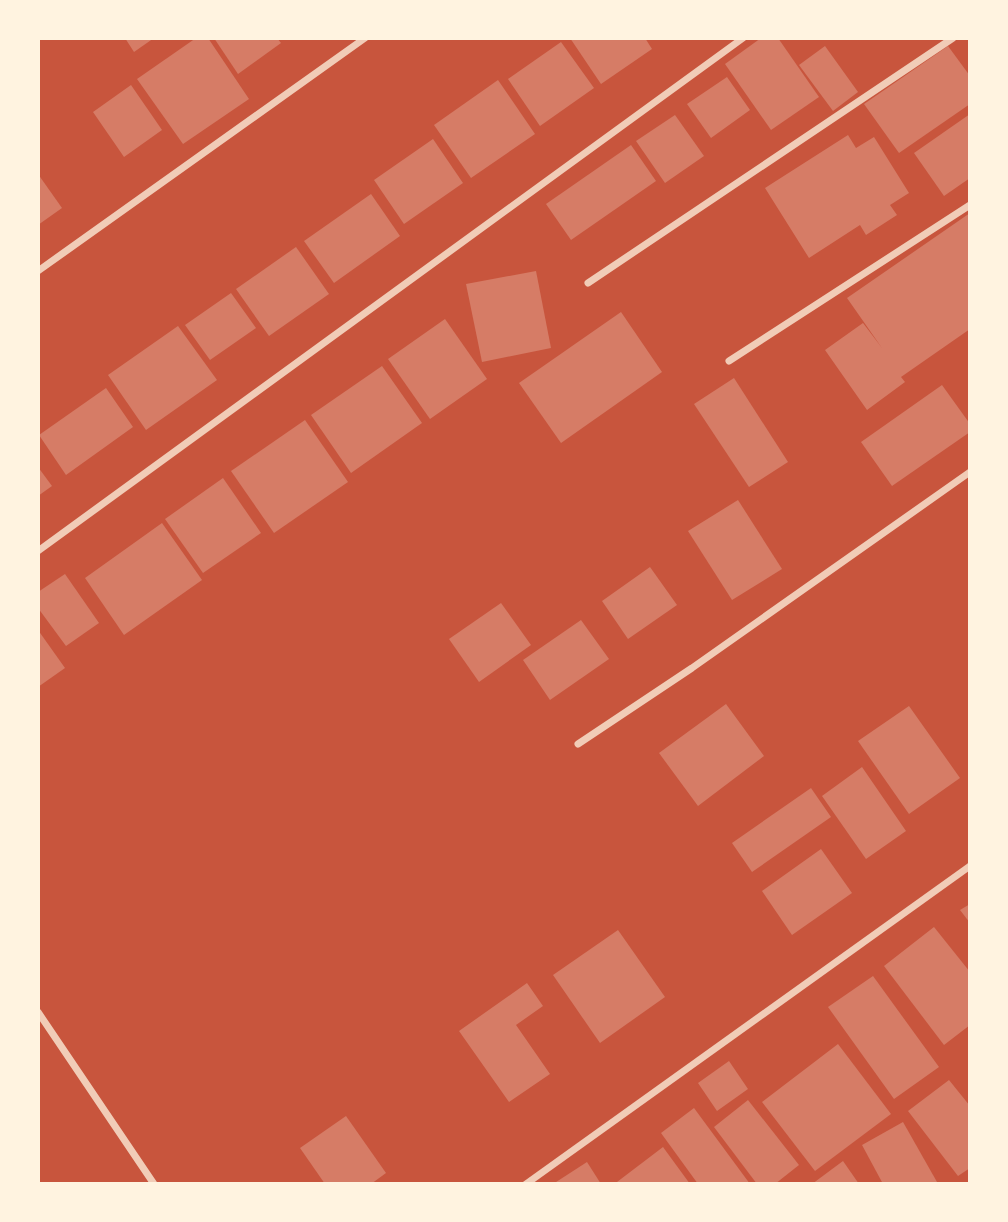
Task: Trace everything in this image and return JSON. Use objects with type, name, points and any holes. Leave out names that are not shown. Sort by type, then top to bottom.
[{"type":"street","points":[[38,271],[365,38]]},
{"type":"street","points":[[38,551],[743,38]]},
{"type":"street","points":[[588,283],[953,38]]},
{"type":"street","points":[[729,360],[970,205]]},
{"type":"street","points":[[578,744],[703,660],[970,472]]},
{"type":"street","points":[[526,1184],[970,866]]},
{"type":"street","points":[[38,1012],[154,1184]]},
{"type":"building","points":[[125,38],[154,38],[134,52]]},
{"type":"building","points":[[196,38],[208,38],[249,99],[183,144],[137,79]]},
{"type":"building","points":[[214,38],[277,38],[281,43],[238,74]]},
{"type":"building","points":[[570,38],[645,38],[652,49],[601,84]]},
{"type":"building","points":[[761,38],[778,38],[819,97],[771,130],[725,64]]},
{"type":"building","points":[[561,42],[594,88],[540,126],[508,79]]},
{"type":"building","points":[[825,46],[858,92],[833,111],[799,65]]},
{"type":"building","points":[[948,46],[970,76],[970,104],[899,153],[864,104]]},
{"type":"building","points":[[727,77],[750,110],[711,138],[687,104]]},
{"type":"building","points":[[498,80],[535,134],[471,178],[434,125]]},
{"type":"building","points":[[131,85],[162,130],[124,157],[93,112]]},
{"type":"building","points":[[970,114],[970,178],[944,196],[914,153]]},
{"type":"building","points":[[675,115],[704,156],[665,183],[636,141]]},
{"type":"building","points":[[848,135],[856,148],[874,137],[909,193],[890,205],[897,215],[866,235],[860,225],[809,258],[765,188]]},
{"type":"building","points":[[433,139],[463,183],[404,224],[374,180]]},
{"type":"building","points":[[631,145],[656,181],[571,240],[546,204]]},
{"type":"building","points":[[38,174],[62,208],[38,225]]},
{"type":"building","points":[[371,194],[400,236],[334,283],[304,241]]},
{"type":"building","points":[[970,213],[970,329],[901,377],[905,382],[867,410],[825,350],[863,323],[882,348],[847,298]]},
{"type":"building","points":[[296,247],[329,294],[269,336],[236,289]]},
{"type":"building","points":[[536,271],[551,348],[482,362],[466,284]]},
{"type":"building","points":[[231,293],[256,328],[210,360],[185,325]]},
{"type":"building","points":[[621,312],[662,372],[561,443],[519,383]]},
{"type":"building","points":[[445,319],[487,379],[430,419],[388,359]]},
{"type":"building","points":[[178,326],[217,380],[146,430],[108,375]]},
{"type":"building","points":[[382,366],[422,423],[351,473],[311,415]]},
{"type":"building","points":[[734,378],[788,462],[749,487],[694,404]]},
{"type":"building","points":[[942,385],[970,424],[970,432],[892,486],[861,442]]},
{"type":"building","points":[[106,388],[133,427],[66,475],[39,435]]},
{"type":"building","points":[[305,420],[348,482],[274,533],[231,471]]},
{"type":"building","points":[[38,467],[52,486],[38,496]]},
{"type":"building","points":[[223,478],[261,533],[203,573],[165,519]]},
{"type":"building","points":[[738,500],[782,569],[732,600],[688,531]]},
{"type":"building","points":[[162,523],[202,580],[124,635],[85,578]]},
{"type":"building","points":[[650,567],[677,605],[628,639],[602,601]]},
{"type":"building","points":[[65,574],[99,623],[66,646],[38,608],[38,592]]},
{"type":"building","points":[[501,603],[531,645],[479,682],[449,639]]},
{"type":"building","points":[[581,620],[609,659],[550,700],[523,660]]},
{"type":"building","points":[[38,630],[65,668],[38,687]]},
{"type":"building","points":[[726,704],[764,756],[698,806],[659,753]]},
{"type":"building","points":[[909,706],[960,778],[909,814],[858,741]]},
{"type":"building","points":[[862,767],[906,831],[866,859],[822,796]]},
{"type":"building","points":[[811,788],[831,817],[752,872],[732,843]]},
{"type":"building","points":[[821,849],[852,893],[792,935],[762,891]]},
{"type":"building","points":[[970,904],[970,923],[960,910]]},
{"type":"building","points":[[934,927],[970,972],[970,1025],[944,1045],[884,966]]},
{"type":"building","points":[[618,930],[665,997],[600,1043],[553,975]]},
{"type":"building","points":[[873,976],[939,1067],[894,1099],[828,1007]]},
{"type":"building","points":[[527,983],[543,1006],[516,1025],[550,1074],[509,1102],[459,1031]]},
{"type":"building","points":[[838,1044],[891,1114],[815,1171],[762,1102]]},
{"type":"building","points":[[729,1061],[748,1089],[717,1111],[698,1083]]},
{"type":"building","points":[[949,1080],[970,1106],[970,1168],[958,1176],[908,1111]]},
{"type":"building","points":[[748,1100],[799,1165],[775,1184],[757,1184],[714,1127]]},
{"type":"building","points":[[694,1108],[750,1184],[698,1184],[661,1133]]},
{"type":"building","points":[[346,1116],[386,1173],[371,1184],[325,1184],[300,1148]]},
{"type":"building","points":[[903,1122],[937,1182],[935,1184],[883,1184],[862,1145]]},
{"type":"building","points":[[663,1147],[690,1184],[618,1184],[617,1182]]},
{"type":"building","points":[[843,1161],[859,1184],[812,1184]]},
{"type":"building","points":[[587,1162],[601,1184],[553,1184]]}]
